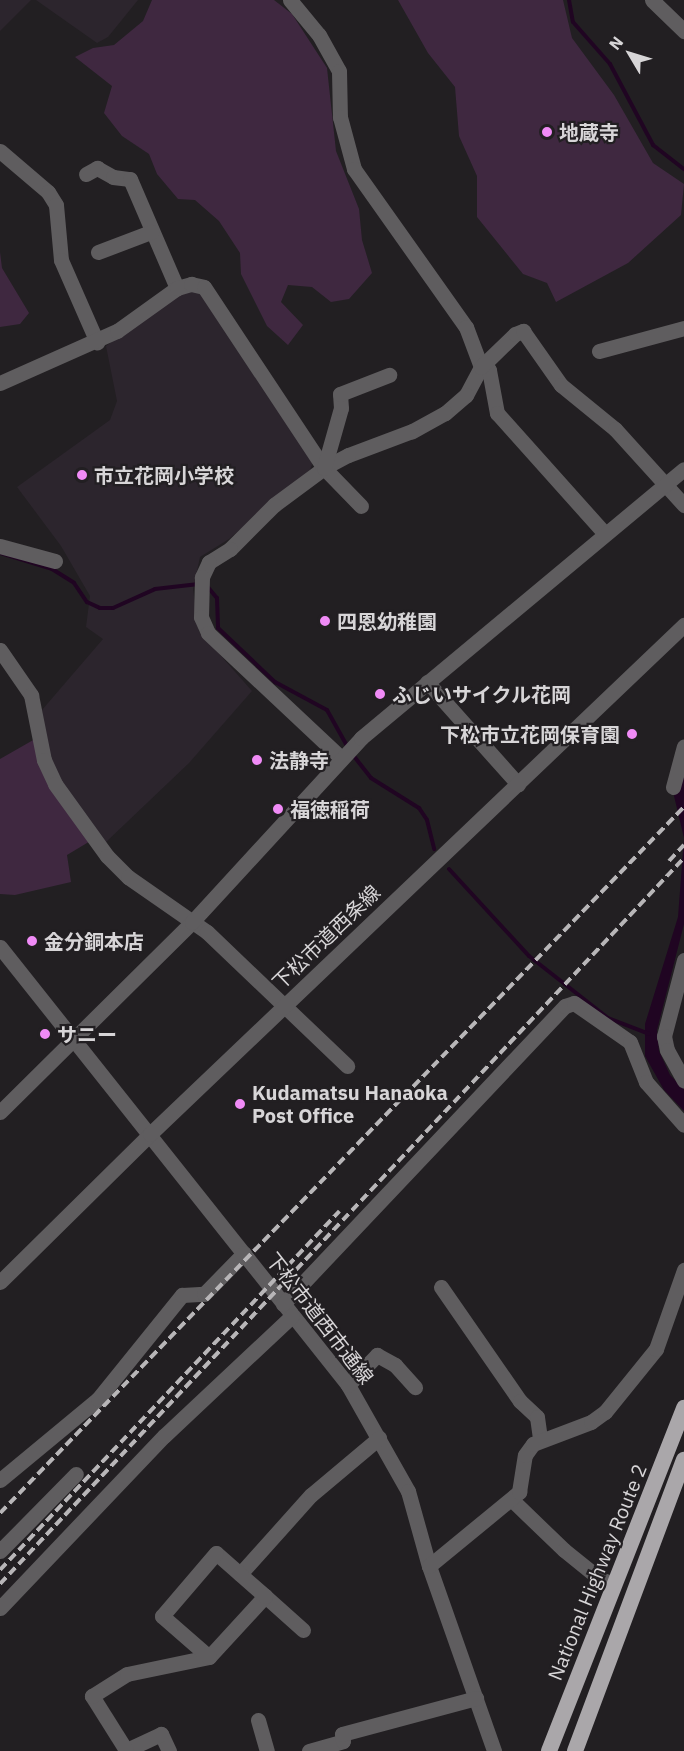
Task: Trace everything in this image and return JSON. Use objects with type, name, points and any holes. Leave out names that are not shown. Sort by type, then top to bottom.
[{"type":"highway","name":"National Highway Route 2","points":[[549,1751],[684,1408]]},
{"type":"highway","name":"National Highway Route 2","points":[[575,1751],[684,1460]]},
{"type":"street","points":[[290,0],[319,35],[339,71],[340,117],[354,169],[466,327],[482,366],[489,370],[497,413],[604,534]]},
{"type":"street","points":[[652,0],[684,31]]},
{"type":"street","points":[[0,151],[39,184],[56,205],[61,260],[97,342]]},
{"type":"street","points":[[86,174],[98,168],[113,177],[129,179],[177,288]]},
{"type":"street","points":[[98,252],[151,232]]},
{"type":"street","points":[[0,383],[97,342],[177,288],[191,284],[204,286],[324,468],[361,506]]},
{"type":"street","points":[[600,351],[684,328]]},
{"type":"street","points":[[340,758],[208,633],[201,617],[201,583],[208,562],[230,549],[274,505],[324,468],[348,455],[412,432],[445,413],[466,395],[482,366],[515,334],[523,331],[561,385],[615,429],[684,505]]},
{"type":"street","points":[[324,468],[341,408],[340,394],[389,375]]},
{"type":"street","points":[[0,1113],[192,922],[340,758],[427,682],[684,469]]},
{"type":"street","points":[[0,546],[55,561]]},
{"type":"street","name":"下松市道西条線","points":[[0,1282],[150,1134],[684,626]]},
{"type":"street","points":[[0,650],[31,694],[44,760],[69,804],[122,872],[192,922],[286,1005],[347,1066]]},
{"type":"street","points":[[427,682],[518,784]]},
{"type":"street","points":[[673,787],[684,746]]},
{"type":"street","name":"下松市道西市通線","points":[[0,947],[348,1385],[408,1491],[429,1566],[494,1751]]},
{"type":"street","points":[[684,960],[664,1036],[667,1050],[684,1080]]},
{"type":"street","points":[[0,1608],[288,1310],[565,1006],[574,1003],[630,1042],[646,1082],[684,1125]]},
{"type":"street","points":[[0,1479],[98,1399],[182,1295],[204,1294],[244,1253]]},
{"type":"street","points":[[429,1566],[512,1500],[522,1484],[525,1455],[540,1439],[591,1422],[605,1412],[656,1349],[684,1270]]},
{"type":"street","points":[[441,1287],[520,1401],[537,1417],[540,1439]]},
{"type":"street","points":[[348,1385],[377,1355],[395,1365],[415,1387]]},
{"type":"street","points":[[240,1574],[311,1495],[379,1438]]},
{"type":"street","points":[[0,1551],[76,1474]]},
{"type":"street","points":[[512,1500],[600,1579],[614,1584]]},
{"type":"street","points":[[209,1657],[162,1616],[216,1553],[303,1630]]},
{"type":"street","points":[[169,1751],[161,1734],[126,1750],[92,1696],[128,1674],[209,1657],[265,1596]]},
{"type":"street","points":[[309,1751],[343,1741],[342,1734],[476,1698]]},
{"type":"street","points":[[258,1720],[267,1751]]},
{"type":"shaded area","points":[[0,0],[31,0],[0,31]]},
{"type":"shaded area","points":[[36,0],[138,0],[108,37],[97,43]]},
{"type":"shaded area","points":[[152,0],[274,0],[292,14],[327,68],[336,151],[359,209],[362,240],[372,273],[349,299],[331,302],[312,287],[288,285],[281,302],[303,325],[288,345],[267,326],[241,274],[240,253],[219,221],[195,200],[178,199],[157,174],[149,154],[122,136],[104,113],[112,86],[75,57],[93,48],[114,45],[143,21]]},
{"type":"shaded area","points":[[398,0],[563,0],[572,38],[614,95],[653,163],[684,184],[681,215],[628,263],[556,302],[547,283],[523,274],[477,217],[477,176],[459,136],[455,87],[428,53]]},
{"type":"shaded area","points":[[0,252],[2,268],[29,313],[20,324],[0,327]]},
{"type":"shaded area","points":[[183,289],[204,294],[314,459],[310,470],[229,539],[200,557],[193,589],[199,631],[252,691],[189,763],[105,843],[58,779],[48,752],[42,710],[103,639],[86,627],[90,596],[61,546],[17,487],[110,420],[117,401],[106,346]]},
{"type":"shaded area","points":[[35,739],[92,840],[67,855],[71,882],[15,895],[0,894],[0,759]]},
{"type":"shaded area","points":[[684,776],[684,838],[674,796]]},
{"type":"shaded area","points":[[684,838],[684,924],[657,1030],[659,1051],[670,1075],[684,1089],[684,1111],[664,1090],[645,1056],[645,1024],[678,917]]},
{"type":"waterway","points":[[569,0],[573,22],[610,64],[653,145],[684,169]]},
{"type":"waterway","points":[[0,553],[52,569],[74,583],[87,602],[100,608],[113,608],[155,589],[199,584]]},
{"type":"waterway","points":[[206,585],[217,598],[218,628],[275,682],[327,710],[347,746]]},
{"type":"waterway","points":[[353,755],[371,778],[419,808],[427,820],[434,849]]},
{"type":"waterway","points":[[449,869],[529,956],[608,1018],[649,1034]]},
{"type":"railway","points":[[0,1513],[684,807]]},
{"type":"railway","points":[[669,861],[684,845]]},
{"type":"railway","points":[[0,1584],[684,858]]},
{"type":"railway","points":[[0,1570],[340,1211]]},
{"type":"place","name":"地蔵寺","points":[[547,132]]},
{"type":"place","name":"市立花岡小学校","points":[[82,475]]},
{"type":"place","name":"四恩幼稚園","points":[[325,621]]},
{"type":"place","name":"ふじいサイクル花岡","points":[[380,694]]},
{"type":"place","name":"下松市立花岡保育園","points":[[632,734]]},
{"type":"place","name":"法静寺","points":[[257,760]]},
{"type":"place","name":"福徳稲荷","points":[[278,809]]},
{"type":"place","name":"金分銅本店","points":[[32,941]]},
{"type":"place","name":"サニー","points":[[45,1034]]},
{"type":"place","name":"Kudamatsu Hanaoka Post Office","points":[[240,1104]]}]
